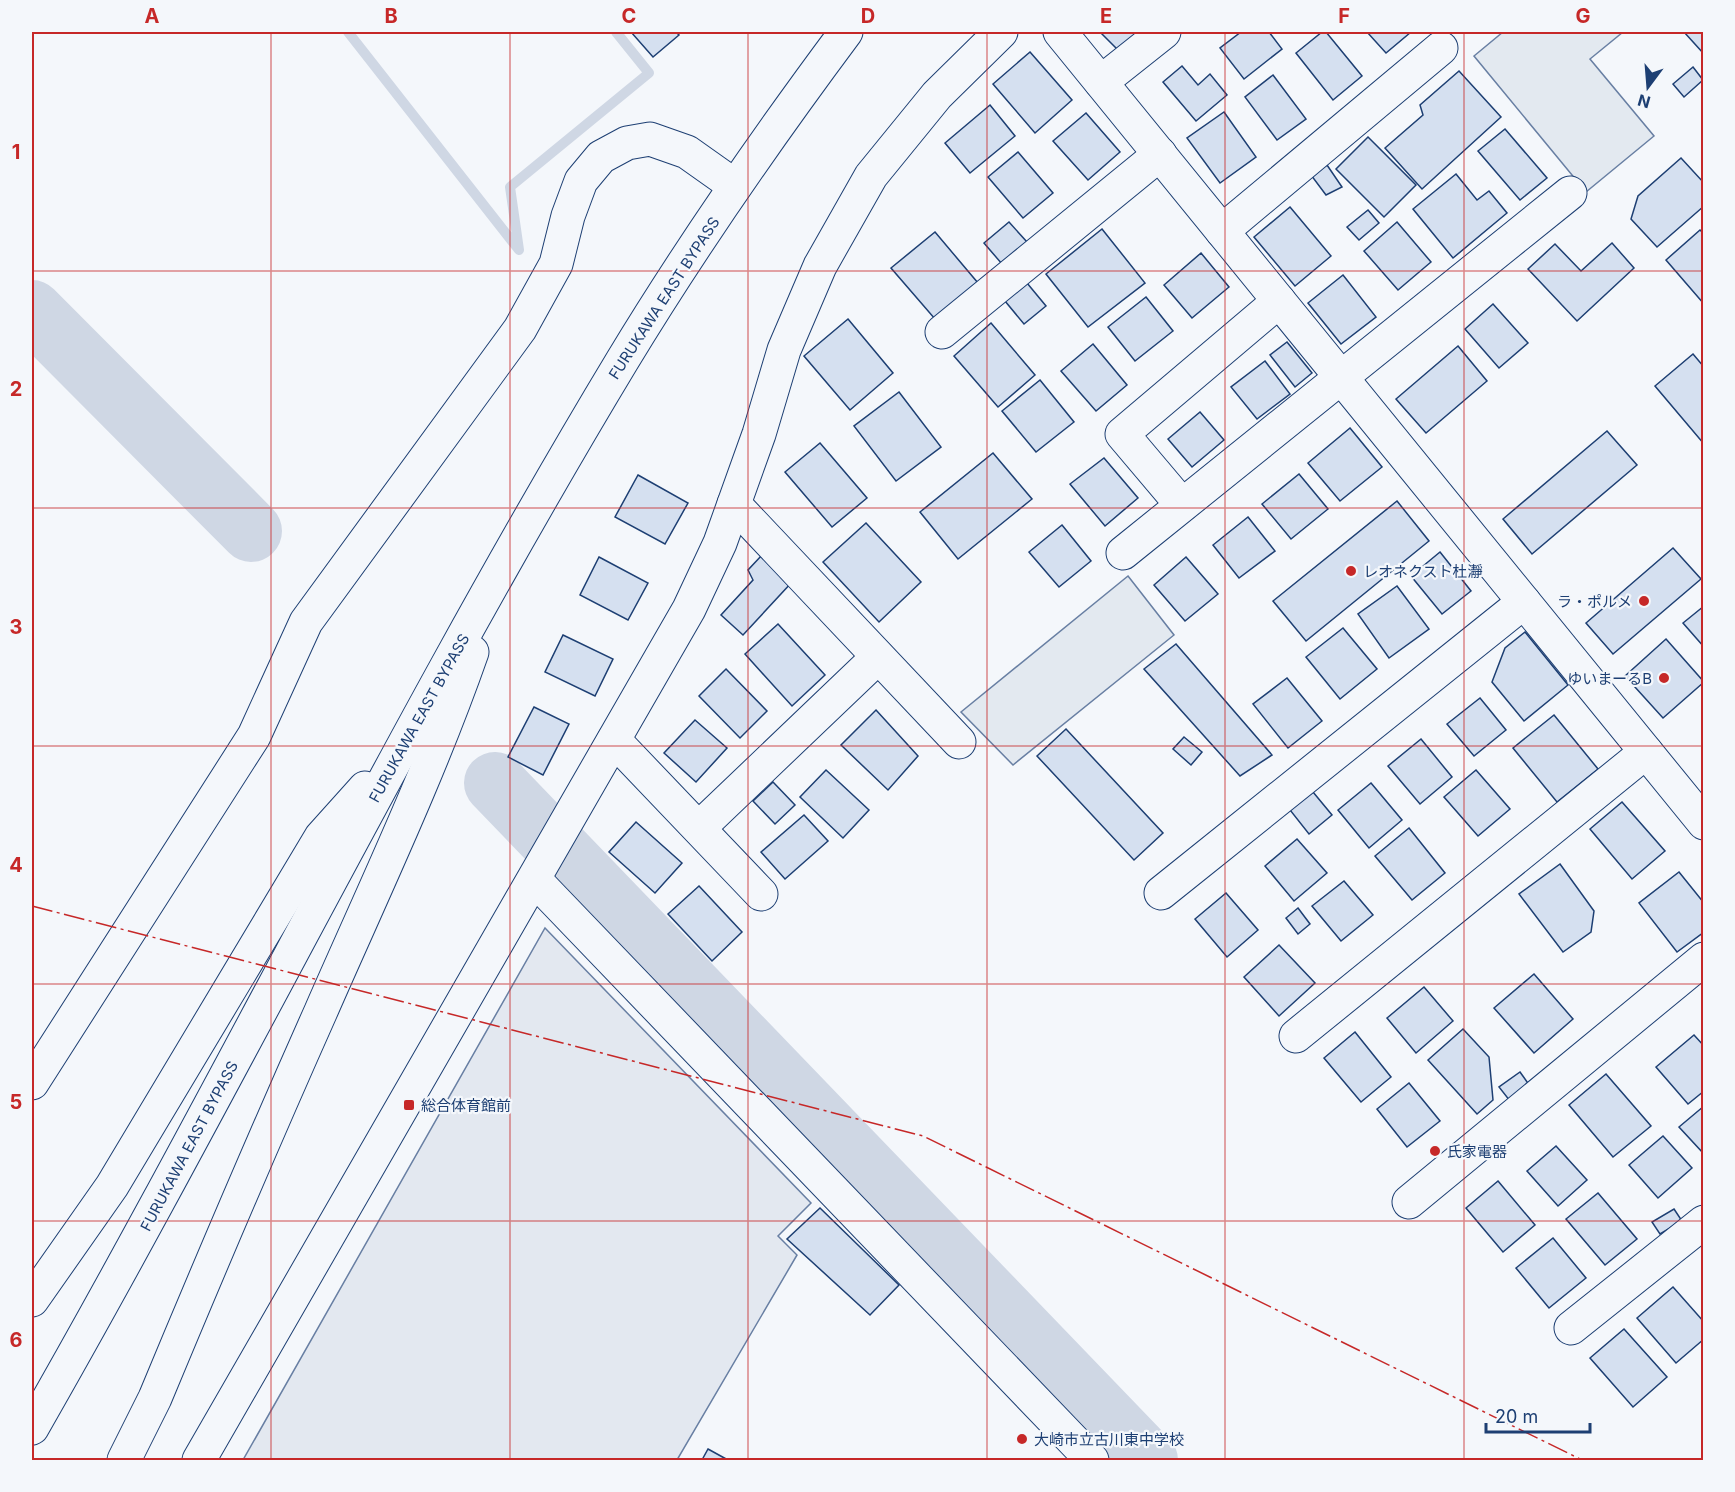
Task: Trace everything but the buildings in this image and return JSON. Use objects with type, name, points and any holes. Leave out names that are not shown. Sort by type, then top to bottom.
[{"type":"main road","name":"FURUKAWA EAST BYPASS","points":[[32,1428],[199,1128],[399,751],[623,359],[735,186],[846,32]]},
{"type":"main road","points":[[199,1461],[689,609],[720,543],[759,434],[784,350],[820,266],[871,176],[937,95],[1001,32]]},
{"type":"main road","points":[[1060,32],[1704,823]]},
{"type":"main road","points":[[1101,82],[1164,32]]},
{"type":"main road","points":[[1222,231],[1441,48]]},
{"type":"main road","points":[[32,1083],[254,736],[306,622],[520,329],[556,264],[568,216],[581,181],[601,157],[627,143],[650,140],[687,152],[735,186]]},
{"type":"main road","points":[[942,332],[1160,154]]},
{"type":"main road","points":[[1123,554],[1570,193]]},
{"type":"main road","points":[[1182,505],[1122,434],[1279,302]]},
{"type":"main road","points":[[734,504],[959,742]]},
{"type":"main road","points":[[124,1461],[155,1398],[434,755],[498,577]]},
{"type":"main road","points":[[1161,893],[1524,602]]},
{"type":"main road","points":[[699,828],[878,657]]},
{"type":"main road","points":[[614,740],[761,894]]},
{"type":"main road","points":[[32,1300],[112,1186],[321,837],[399,751]]},
{"type":"main road","points":[[1296,1036],[1646,752]]},
{"type":"main road","points":[[541,869],[1092,1461]]},
{"type":"main road","points":[[1409,1202],[1704,959]]},
{"type":"main road","points":[[1571,1328],[1704,1222]]},
{"type":"shaded area","points":[[1503,32],[1623,32],[1590,59],[1654,136],[1586,192],[1474,56]]},
{"type":"shaded area","points":[[1128,576],[1174,635],[1013,765],[961,712]]},
{"type":"shaded area","points":[[545,928],[811,1203],[778,1236],[797,1255],[677,1460],[243,1460]]},
{"type":"waterway","points":[[348,32],[519,250],[510,187],[649,73],[616,32]]},
{"type":"waterway","points":[[32,311],[251,531]]},
{"type":"waterway","points":[[495,783],[1147,1460]]},
{"type":"power","points":[[32,906],[923,1136],[1582,1460]]},
{"type":"place","name":"レオネクスト杜瀞","points":[[1351,571]]},
{"type":"place","name":"ラ・ポルメ","points":[[1644,601]]},
{"type":"place","name":"ゆいまーるB","points":[[1664,678]]},
{"type":"place","name":"総合体育館前","points":[[409,1105]]},
{"type":"place","name":"氏家電器","points":[[1435,1151]]},
{"type":"place","name":"大崎市立古川東中学校","points":[[1022,1439]]}]
